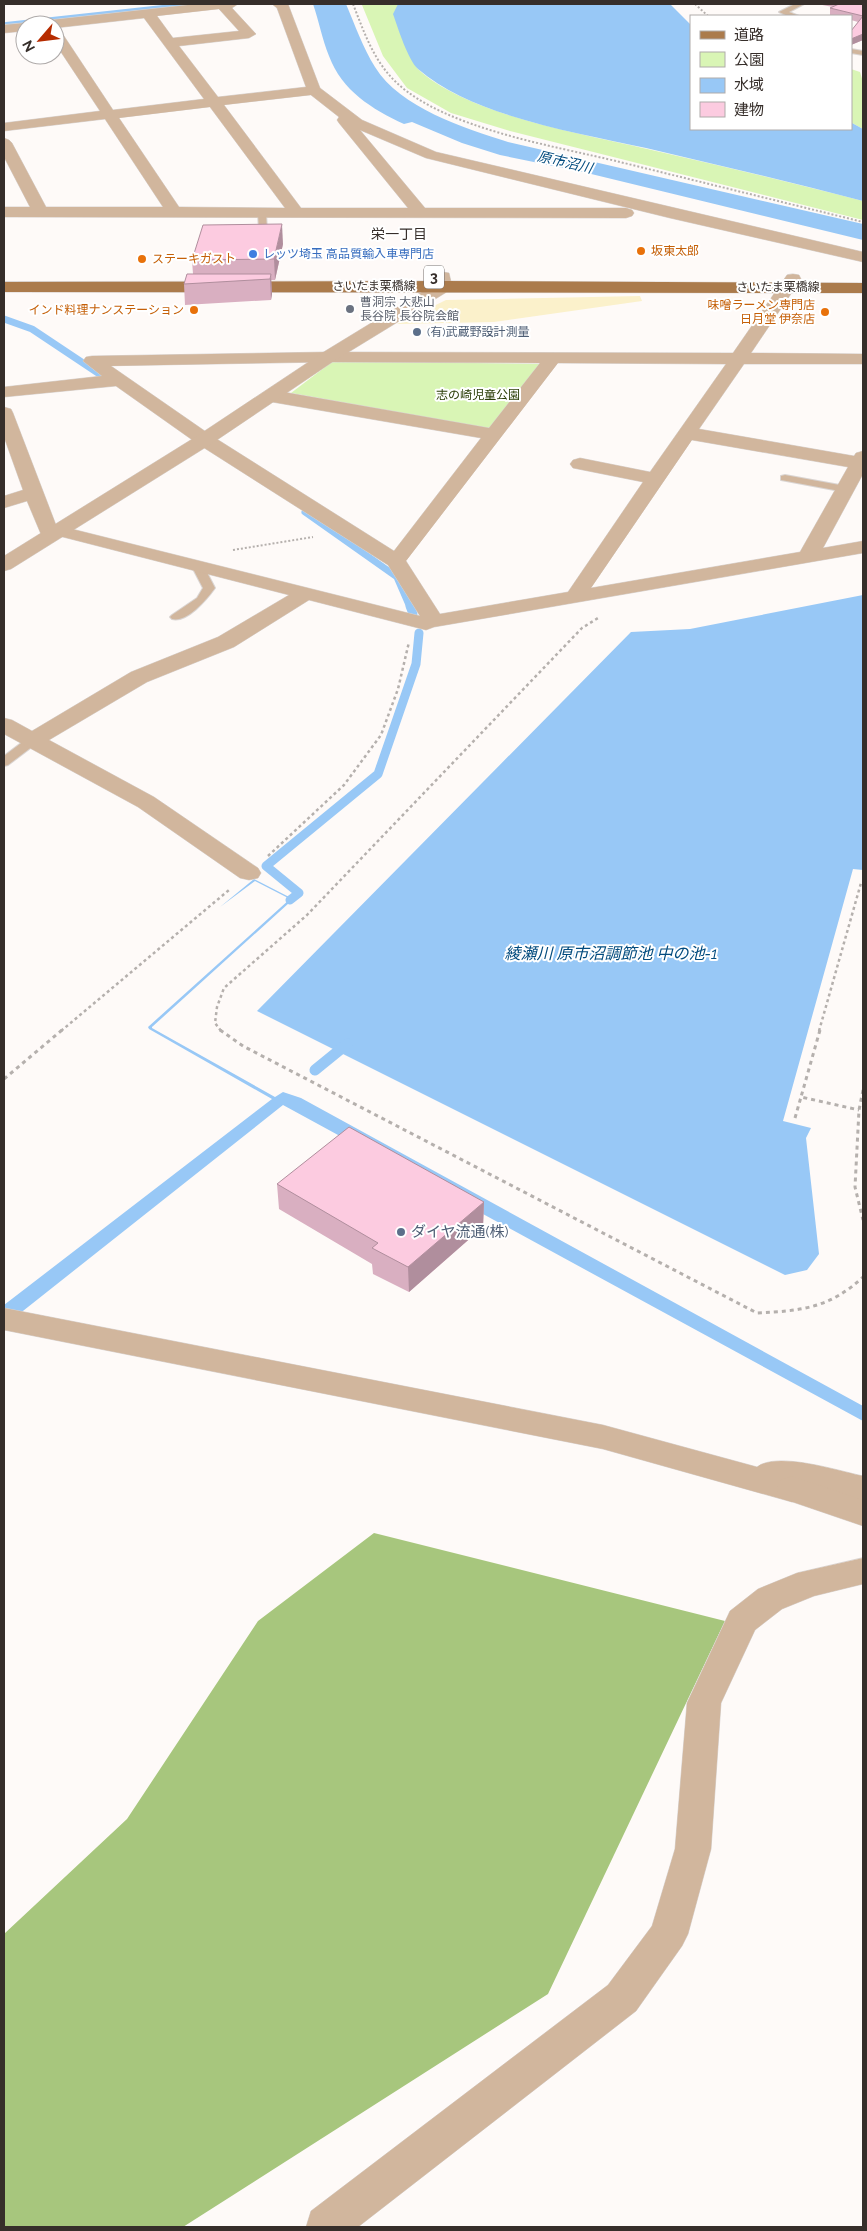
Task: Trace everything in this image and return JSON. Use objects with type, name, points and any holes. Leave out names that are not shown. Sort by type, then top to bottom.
[{"type":"main road","name":"さいたま栗橋線","points":[[4,277],[790,283],[863,280]]},
{"type":"main road","name":"さいたま栗橋線","points":[[4,287],[444,281]]},
{"type":"main road","name":"さいたま栗橋線","points":[[790,283],[863,288]]},
{"type":"street","points":[[65,23],[227,4],[249,34],[170,43]]},
{"type":"street","points":[[279,4],[283,6],[314,90],[358,123],[431,155],[863,258]]},
{"type":"street","points":[[148,14],[297,213]]},
{"type":"street","points":[[65,49],[174,212]]},
{"type":"street","points":[[4,127],[314,90]]},
{"type":"street","points":[[334,106],[421,213]]},
{"type":"street","points":[[4,143],[40,212]]},
{"type":"street","points":[[4,212],[670,213]]},
{"type":"street","points":[[4,565],[201,442],[444,281]]},
{"type":"street","points":[[575,596],[790,283]]},
{"type":"street","points":[[863,359],[328,358],[92,360],[113,381],[201,442],[396,561],[434,621],[863,547]]},
{"type":"street","points":[[396,561],[553,358]]},
{"type":"street","points":[[4,392],[113,381]]},
{"type":"street","points":[[272,396],[495,435]]},
{"type":"street","points":[[4,413],[34,493],[55,533],[197,565],[426,624]]},
{"type":"street","points":[[687,433],[862,460],[808,556]]},
{"type":"street","points":[[580,464],[655,479]]},
{"type":"street","points":[[4,502],[34,493]]},
{"type":"street","points":[[34,740],[139,677],[226,642],[307,593]]},
{"type":"street","points":[[4,726],[34,740],[146,802],[249,873]]},
{"type":"street","points":[[4,1319],[603,1437],[792,1489],[863,1514]]},
{"type":"street","points":[[732,1473],[793,1474],[863,1489]]},
{"type":"street","points":[[327,2227],[622,1998],[669,1934],[693,1850],[704,1703],[742,1621],[770,1599],[809,1583],[863,1570]]},
{"type":"lane","points":[[792,15],[783,12],[800,4]]},
{"type":"lane","points":[[262,213],[263,230]]},
{"type":"lane","points":[[785,478],[846,489]]},
{"type":"lane","points":[[176,617],[201,600],[209,588],[197,565]]},
{"type":"lane","points":[[4,762],[34,740]]},
{"type":"path","points":[[353,4],[383,68],[394,81],[420,100],[458,117],[485,128],[530,140],[863,222]]},
{"type":"path","points":[[694,4],[707,15]]},
{"type":"path","points":[[232,550],[317,536]]},
{"type":"path","points":[[603,616],[582,628],[307,915],[224,988],[217,1007],[215,1023],[222,1033],[243,1046],[757,1313],[798,1312],[829,1303],[849,1292],[863,1277]]},
{"type":"path","points":[[4,1079],[249,873],[344,785],[381,734],[398,689],[412,631],[426,624]]},
{"type":"path","points":[[794,1118],[861,883],[863,884]]},
{"type":"path","points":[[863,1090],[859,1110],[855,1187],[863,1220]]},
{"type":"path","points":[[800,1097],[859,1110]]},
{"type":"green space","points":[[398,4],[403,27],[418,69],[440,85],[467,99],[531,122],[863,201],[863,220],[510,131],[451,113],[407,88],[383,56],[362,5]]},
{"type":"green space","points":[[852,69],[860,72],[863,82],[863,129],[852,123]]},
{"type":"green space","name":"志の崎児童公園","points":[[333,361],[542,364],[491,429],[291,393]]},
{"type":"green space","points":[[374,1533],[725,1621],[548,1994],[183,2227],[4,2227],[4,1934],[127,1819],[258,1621]]},
{"type":"sand","points":[[640,296],[642,301],[494,322],[397,324],[446,300]]},
{"type":"water","name":"原市沼川","points":[[313,4],[346,4],[367,52],[375,67],[386,81],[400,94],[435,115],[508,142],[863,224],[863,240],[583,172],[500,155],[462,143],[412,122],[404,124],[359,98],[342,79],[327,50]]},
{"type":"water","points":[[398,4],[670,4],[690,24],[690,130],[852,130],[852,123],[863,129],[863,201],[646,148],[557,129],[496,111],[441,86],[418,69],[411,59],[393,14]]},
{"type":"water","name":"綾瀬川 原市沼調節池 中の池-1","points":[[863,595],[863,870],[853,869],[783,1121],[811,1128],[806,1138],[819,1254],[807,1270],[785,1275],[257,1011],[631,632],[690,629]]},
{"type":"water","points":[[254,879],[291,898],[298,892],[300,893],[152,1028],[275,1097],[283,1092],[301,1098],[863,1406],[863,1421],[283,1105],[4,1326],[4,1305],[272,1099],[148,1027],[290,899],[255,881],[220,907]]},
{"type":"building","points":[[839,4],[863,4],[863,16],[830,8]]},
{"type":"building","points":[[863,16],[863,34],[852,39],[852,30]]},
{"type":"building","points":[[282,224],[274,259],[192,260],[203,225]]},
{"type":"building","points":[[187,274],[271,274],[270,279],[184,284]]},
{"type":"building","points":[[349,1127],[484,1202],[408,1267],[372,1248],[378,1243],[277,1184]]},
{"type":"waterway","points":[[4,25],[197,4]]},
{"type":"waterway","points":[[4,319],[32,329],[110,381]]},
{"type":"waterway","points":[[305,512],[397,577],[410,607]]},
{"type":"waterway","points":[[410,606],[413,614]]},
{"type":"waterway","points":[[290,900],[299,893],[266,866],[378,774],[416,664],[419,633]]},
{"type":"waterway","points":[[315,1070],[347,1044]]},
{"type":"place","name":"坂東太郎","points":[[641,251]]},
{"type":"place","name":"レッツ埼玉 高品質輸入車専門店","points":[[253,254]]},
{"type":"place","name":"ステーキガスト","points":[[142,259]]},
{"type":"place","name":"曹洞宗 大悲山 長谷院 長谷院会館","points":[[350,309]]},
{"type":"place","name":"インド料理ナンステーション","points":[[194,310]]},
{"type":"place","name":"味噌ラーメン専門店 日月堂 伊奈店","points":[[825,312]]},
{"type":"place","name":"(有)武蔵野設計測量","points":[[417,332]]},
{"type":"place","name":"ダイヤ流通(株)","points":[[401,1232]]},
{"type":"district","name":"栄一丁目","points":[[399,234]]}]
